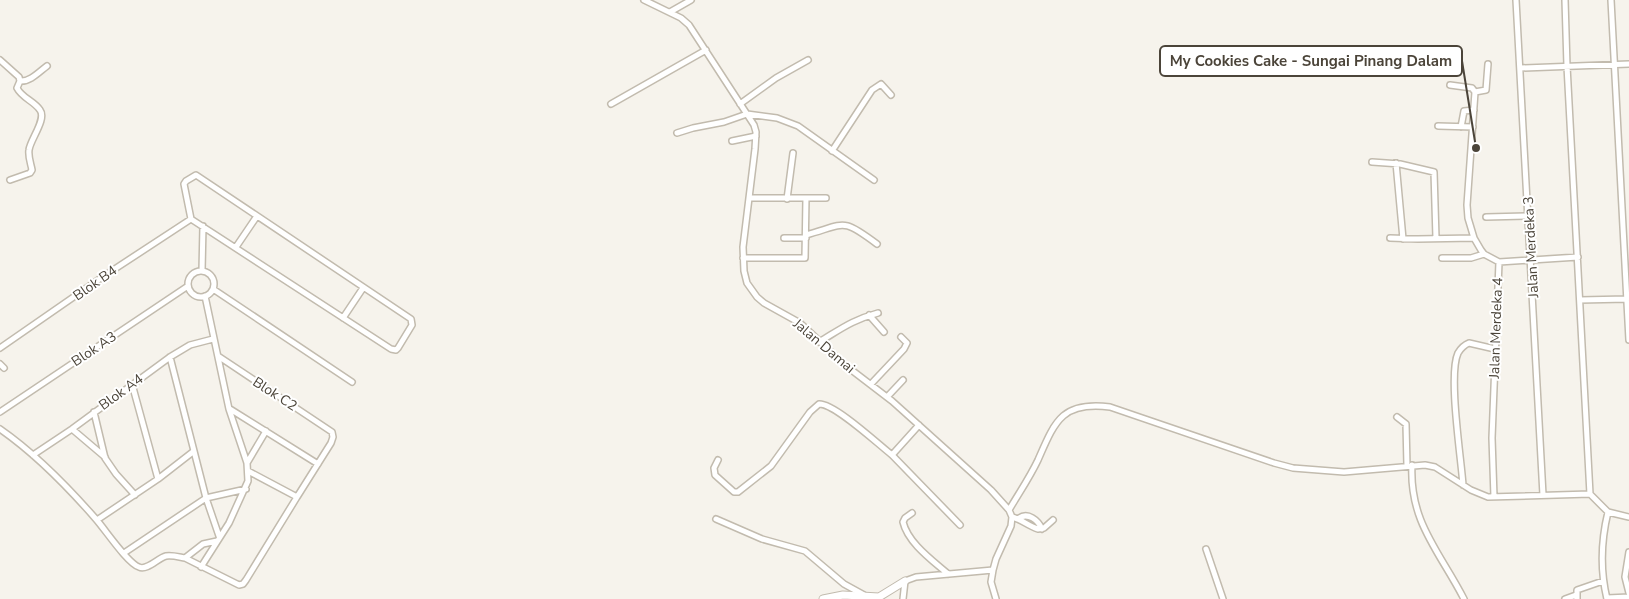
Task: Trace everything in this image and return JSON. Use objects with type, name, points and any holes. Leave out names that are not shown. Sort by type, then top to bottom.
[{"type":"street","name":"Jalan Damai","points":[[644,0],[670,12],[689,24],[754,125],[756,136],[743,258],[748,283],[757,297],[800,323],[845,365],[887,397],[991,490],[1009,510],[1012,517]]},
{"type":"street","points":[[670,12],[692,0]]},
{"type":"street","name":"Jalan Merdeka 3","points":[[1516,0],[1544,495]]},
{"type":"street","points":[[1566,0],[1567,66],[1590,494],[1608,512],[1629,517]]},
{"type":"street","points":[[1612,0],[1629,340]]},
{"type":"street","points":[[611,104],[706,50]]},
{"type":"street","points":[[0,60],[19,77],[20,81],[17,88],[19,93],[40,110],[42,114],[41,121],[29,148],[32,170],[30,173],[10,180]]},
{"type":"street","points":[[740,104],[776,78],[808,60]]},
{"type":"street","points":[[1450,85],[1472,88],[1475,92],[1486,90],[1488,64]]},
{"type":"street","points":[[1521,68],[1629,64]]},
{"type":"street","points":[[20,81],[29,79],[47,66]]},
{"type":"street","points":[[832,150],[872,90],[882,84],[891,94]]},
{"type":"street","name":"Jalan Merdeka 4","points":[[1475,92],[1467,205],[1474,238],[1484,254],[1499,262],[1492,438],[1494,497]]},
{"type":"street","points":[[1461,126],[1464,111],[1474,110]]},
{"type":"street","points":[[677,133],[724,122],[747,114],[777,118],[798,126],[874,180]]},
{"type":"street","points":[[1438,126],[1473,127]]},
{"type":"street","points":[[732,141],[756,136]]},
{"type":"street","points":[[788,199],[793,153]]},
{"type":"street","points":[[1372,162],[1416,167],[1434,172],[1436,238]]},
{"type":"street","points":[[1396,164],[1403,238]]},
{"type":"street","points":[[196,175],[362,288],[412,319],[412,325],[398,348],[393,351],[191,218],[184,184],[196,175]]},
{"type":"street","points":[[750,198],[826,198]]},
{"type":"street","points":[[743,258],[803,259],[806,257],[806,198]]},
{"type":"street","points":[[236,247],[257,216]]},
{"type":"street","points":[[1486,217],[1529,216]]},
{"type":"street","name":"Blok B4","points":[[0,348],[191,218]]},
{"type":"street","points":[[784,238],[806,236],[837,225],[846,224],[856,228],[877,244]]},
{"type":"street","points":[[202,226],[202,271]]},
{"type":"street","points":[[1390,238],[1474,238]]},
{"type":"street","points":[[1442,258],[1470,258],[1484,254]]},
{"type":"street","points":[[1499,262],[1578,257]]},
{"type":"street","points":[[202,271],[209,274],[213,281],[213,289],[205,296],[198,297],[191,293],[188,286],[189,278],[195,273],[202,271]]},
{"type":"street","name":"Blok A3","points":[[0,412],[188,286]]},
{"type":"street","points":[[343,318],[362,288]]},
{"type":"street","points":[[213,289],[352,382]]},
{"type":"street","points":[[201,567],[229,523],[248,481],[247,463],[230,408],[213,339],[205,296]]},
{"type":"street","points":[[1580,300],[1627,299]]},
{"type":"street","points":[[819,342],[847,324],[878,313]]},
{"type":"street","points":[[869,315],[884,332]]},
{"type":"street","points":[[871,384],[904,349],[906,343],[901,337]]},
{"type":"street","name":"Blok A4","points":[[33,455],[72,429],[170,357],[190,345],[213,339]]},
{"type":"street","points":[[1463,485],[1455,392],[1457,357],[1462,347],[1470,343],[1495,349]]},
{"type":"street","name":"Blok C2","points":[[218,356],[332,432],[332,443],[318,464]]},
{"type":"street","points":[[170,357],[218,539]]},
{"type":"street","points":[[887,397],[904,380]]},
{"type":"street","points":[[132,384],[158,479]]},
{"type":"street","points":[[718,460],[714,468],[715,475],[734,492],[738,492],[772,466],[810,412],[816,405],[822,404],[847,419],[892,455],[960,525]]},
{"type":"street","points":[[1009,510],[1026,483],[1046,439],[1060,418],[1076,408],[1093,405],[1110,408],[1274,464],[1293,468],[1344,472],[1410,465],[1435,467],[1480,494],[1494,497],[1590,494]]},
{"type":"street","points":[[0,429],[33,455],[97,520],[124,553],[140,568],[167,556],[185,558],[239,585],[243,584],[318,464],[230,408]]},
{"type":"street","points":[[94,412],[105,458]]},
{"type":"street","points":[[1397,417],[1406,424],[1413,496],[1426,535],[1464,599]]},
{"type":"street","points":[[892,455],[919,425]]},
{"type":"street","points":[[72,429],[105,458],[135,494]]},
{"type":"street","points":[[247,463],[266,431]]},
{"type":"street","points":[[97,520],[158,479],[194,451]]},
{"type":"street","points":[[248,471],[297,497]]},
{"type":"street","points":[[124,553],[206,498],[246,489]]},
{"type":"street","points":[[1608,512],[1603,532],[1603,580],[1607,598],[1629,597]]},
{"type":"street","points":[[912,513],[904,518],[904,528],[922,551],[948,574]]},
{"type":"street","points":[[996,599],[991,582],[993,570],[1011,526],[1012,517],[1020,518],[1038,530],[1053,520]]},
{"type":"street","points":[[716,519],[762,540],[806,551],[844,584],[864,595]]},
{"type":"street","points":[[185,558],[203,544],[218,539]]},
{"type":"street","points":[[1206,549],[1223,599]]},
{"type":"street","points":[[1629,552],[1626,577],[1629,593]]},
{"type":"street","points":[[823,599],[842,595],[879,597],[905,581],[916,577],[993,570]]},
{"type":"street","points":[[1565,599],[1576,597],[1576,590],[1603,580]]},
{"type":"street","points":[[903,599],[906,590],[905,581]]},
{"type":"place","name":"My Cookies Cake - Sungai Pinang Dalam","points":[[1476,148]]}]
